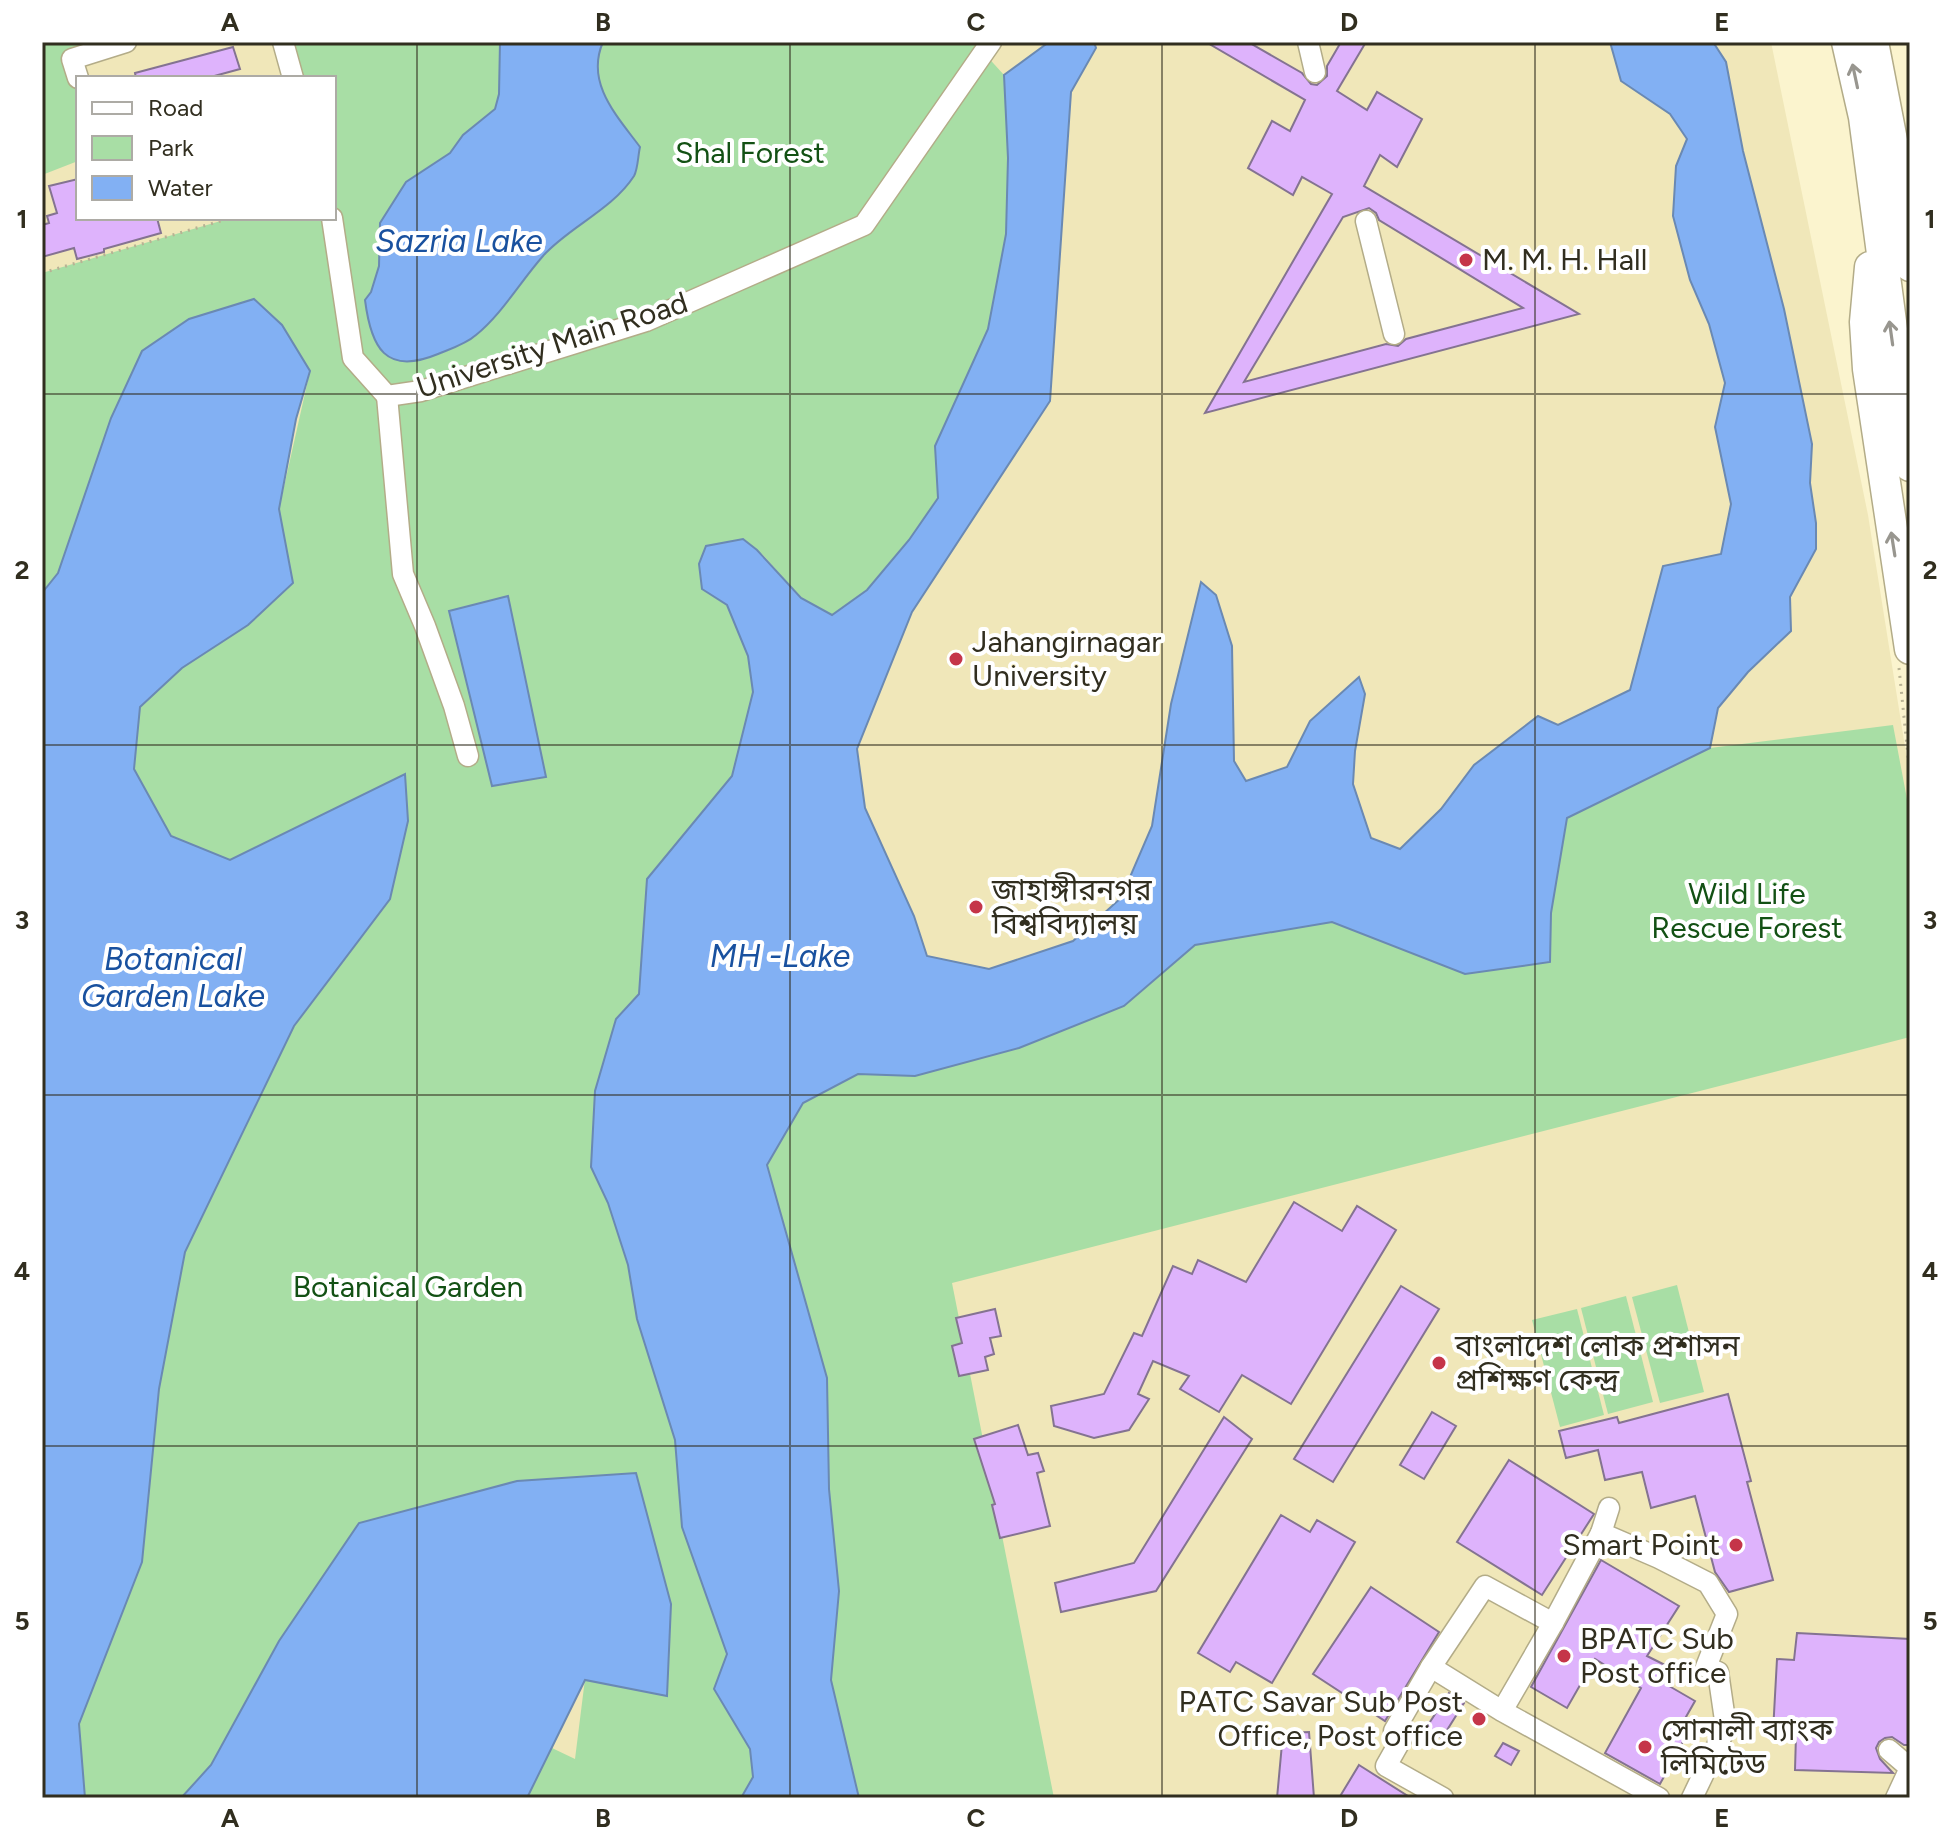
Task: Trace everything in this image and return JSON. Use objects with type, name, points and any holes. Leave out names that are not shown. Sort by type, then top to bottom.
[{"type":"highway","points":[[1847,42],[1864,117],[1910,466]]},
{"type":"highway","points":[[1873,42],[1906,213],[1910,266]]},
{"type":"highway","points":[[1878,233],[1868,278],[1865,322],[1868,369],[1910,649]]},
{"type":"street","points":[[77,76],[72,59],[126,42]]},
{"type":"street","points":[[283,42],[292,76]]},
{"type":"street","name":"University Main Road","points":[[332,220],[353,358],[387,396],[421,391],[646,321],[864,225],[991,42]]},
{"type":"street","points":[[1308,42],[1315,72]]},
{"type":"street","points":[[1366,221],[1394,334]]},
{"type":"street","points":[[387,396],[403,574],[430,640],[468,756]]},
{"type":"street","points":[[1502,1711],[1601,1533],[1609,1508]]},
{"type":"street","points":[[1601,1533],[1708,1583],[1727,1614],[1706,1667],[1718,1672],[1726,1727],[1692,1798]]},
{"type":"street","points":[[1443,1798],[1386,1766],[1403,1736],[1394,1731],[1431,1667],[1485,1586],[1553,1623]]},
{"type":"street","points":[[1431,1667],[1502,1711],[1659,1798]]},
{"type":"street","points":[[1889,1750],[1910,1768],[1896,1798]]},
{"type":"path","points":[[42,273],[224,220]]},
{"type":"shaded area","name":"Jahangirnagar University","points":[[42,42],[1771,42],[1868,515],[1910,778],[1910,1798],[42,1798]]},
{"type":"green space","points":[[42,42],[126,42],[73,59],[77,76],[76,162],[42,175]]},
{"type":"green space","name":"Botanical Garden","points":[[283,42],[500,42],[499,94],[495,109],[463,135],[450,153],[431,166],[380,223],[379,266],[371,292],[405,362],[427,358],[475,337],[542,257],[562,237],[599,212],[619,119],[598,73],[603,42],[991,42],[984,53],[1004,75],[1008,158],[1006,234],[987,335],[935,446],[938,497],[909,540],[863,595],[832,615],[801,598],[764,556],[743,539],[727,604],[748,656],[753,692],[732,776],[647,879],[639,994],[616,1019],[591,1167],[608,1203],[628,1265],[637,1319],[675,1440],[682,1527],[727,1654],[715,1689],[750,1748],[753,1777],[742,1797],[747,1798],[512,1798],[552,1748],[575,1759],[585,1679],[666,1696],[353,1532],[279,1641],[211,1765],[181,1798],[85,1798],[79,1724],[142,1562],[159,1389],[185,1252],[294,1026],[390,899],[408,821],[405,775],[230,860],[171,837],[134,769],[140,707],[182,668],[248,625],[292,583],[279,509],[310,371],[111,418],[58,573],[42,593],[42,273],[224,220],[336,220],[336,76],[292,76]]},
{"type":"green space","name":"Wild Life Rescue Forest","points":[[1893,725],[1910,815],[1910,1037],[952,1283],[1054,1798],[859,1798],[831,1680],[839,1591],[829,1489],[827,1378],[767,1165],[803,1103],[858,1074],[915,1076],[1124,1006],[1195,945],[1332,922],[1465,974],[1549,962],[1551,913],[1567,818],[1710,748]]},
{"type":"green space","points":[[1677,1285],[1704,1392],[1660,1403],[1632,1297]]},
{"type":"green space","points":[[1626,1296],[1653,1402],[1608,1414],[1581,1308]]},
{"type":"green space","points":[[1577,1309],[1604,1415],[1560,1427],[1532,1320]]},
{"type":"water","name":"Sazria Lake","points":[[500,42],[603,42],[598,57],[601,85],[613,111],[640,147],[635,173],[614,199],[543,256],[494,317],[472,338],[420,360],[393,359],[377,344],[365,300],[371,292],[379,266],[380,223],[406,182],[450,153],[463,135],[495,109],[499,94]]},
{"type":"water","name":"MH -Lake","points":[[1049,42],[1094,42],[1096,48],[1071,92],[1050,401],[912,612],[857,749],[865,808],[914,916],[927,956],[989,969],[1073,941],[1121,898],[1152,826],[1171,704],[1201,582],[1216,595],[1232,646],[1234,761],[1246,781],[1287,767],[1310,721],[1359,677],[1365,694],[1353,784],[1371,838],[1400,849],[1441,809],[1474,765],[1538,716],[1558,725],[1630,690],[1663,566],[1721,554],[1731,504],[1715,427],[1725,383],[1709,324],[1690,280],[1673,216],[1676,166],[1687,139],[1670,114],[1621,81],[1610,42],[1713,42],[1726,62],[1743,151],[1784,309],[1812,444],[1810,483],[1816,549],[1790,597],[1791,631],[1748,672],[1718,708],[1710,748],[1567,818],[1551,913],[1550,962],[1465,974],[1332,922],[1195,945],[1124,1006],[1019,1048],[915,1076],[858,1074],[803,1103],[767,1165],[827,1378],[829,1489],[839,1591],[831,1680],[859,1798],[741,1798],[753,1777],[750,1749],[714,1689],[727,1654],[682,1527],[675,1440],[637,1319],[628,1265],[608,1203],[591,1167],[595,1091],[616,1019],[639,994],[647,879],[732,776],[753,692],[748,656],[727,605],[702,589],[699,564],[706,546],[743,539],[801,598],[832,615],[867,590],[909,540],[938,498],[935,446],[988,329],[1006,234],[1008,158],[1004,75]]},
{"type":"water","name":"Botanical Garden Lake","points":[[254,299],[282,325],[310,371],[296,419],[279,509],[293,583],[248,625],[182,668],[140,707],[134,769],[171,836],[230,860],[405,774],[408,821],[390,899],[294,1026],[185,1252],[159,1389],[142,1562],[79,1724],[85,1798],[42,1798],[42,593],[58,573],[111,418],[142,351],[189,319]]},
{"type":"water","points":[[508,596],[546,777],[492,786],[449,611]]},
{"type":"water","points":[[636,1473],[671,1604],[667,1696],[585,1680],[527,1798],[181,1798],[211,1765],[279,1641],[359,1523],[517,1481]]},
{"type":"building","name":"M. M. H. Hall","points":[[1206,42],[1248,42],[1317,85],[1327,76],[1327,66],[1341,42],[1366,42],[1337,91],[1367,110],[1377,92],[1422,119],[1397,167],[1380,155],[1364,186],[1579,314],[1205,413],[1332,194],[1302,177],[1293,195],[1248,168],[1272,121],[1290,131],[1305,100]],"holes":[[[1369,208],[1379,220],[1523,308],[1406,339],[1398,346],[1386,344],[1244,382],[1343,217]]]},
{"type":"building","points":[[233,47],[240,69],[214,76],[136,76],[135,73]]},
{"type":"building","points":[[76,179],[76,220],[158,220],[161,233],[77,259],[74,248],[42,257],[42,225],[49,223],[47,216],[57,213],[49,186]]},
{"type":"building","points":[[1294,1202],[1342,1231],[1357,1206],[1396,1230],[1291,1404],[1242,1375],[1219,1412],[1180,1389],[1189,1376],[1153,1361],[1138,1394],[1149,1399],[1129,1430],[1094,1438],[1054,1426],[1051,1406],[1104,1394],[1134,1333],[1142,1336],[1173,1266],[1192,1274],[1198,1260],[1246,1282]]},
{"type":"building","points":[[1401,1286],[1439,1309],[1333,1482],[1294,1459]]},
{"type":"building","points":[[995,1309],[1001,1336],[990,1338],[994,1354],[985,1357],[988,1370],[959,1376],[952,1346],[962,1343],[956,1318]]},
{"type":"building","points":[[1728,1394],[1773,1580],[1729,1592],[1715,1572],[1695,1496],[1651,1508],[1642,1472],[1605,1480],[1598,1450],[1566,1458],[1559,1431],[1617,1417],[1619,1423]]},
{"type":"building","points":[[1432,1412],[1456,1426],[1424,1479],[1400,1465]]},
{"type":"building","points":[[1224,1417],[1252,1439],[1156,1591],[1061,1612],[1055,1583],[1134,1563]]},
{"type":"building","points":[[1018,1425],[1028,1455],[1038,1453],[1044,1471],[1037,1473],[1050,1526],[1000,1538],[992,1505],[995,1504],[974,1439]]},
{"type":"building","points":[[1509,1460],[1594,1514],[1542,1595],[1457,1542]]},
{"type":"building","points":[[1281,1515],[1310,1532],[1317,1520],[1355,1542],[1272,1683],[1236,1662],[1230,1672],[1198,1653]]},
{"type":"building","points":[[1601,1560],[1679,1606],[1647,1656],[1665,1665],[1657,1679],[1695,1701],[1678,1731],[1686,1736],[1660,1784],[1605,1753],[1641,1688],[1595,1659],[1567,1708],[1531,1687]]},
{"type":"building","points":[[1371,1587],[1439,1632],[1385,1721],[1313,1674]]},
{"type":"building","points":[[1797,1633],[1910,1639],[1910,1745],[1904,1745],[1892,1737],[1879,1742],[1876,1748],[1880,1759],[1893,1773],[1795,1770],[1796,1735],[1773,1732],[1777,1659],[1794,1660]]},
{"type":"building","points":[[1449,1693],[1464,1703],[1442,1738],[1426,1728]]},
{"type":"building","points":[[1309,1732],[1314,1798],[1277,1798],[1283,1733]]},
{"type":"building","points":[[1503,1743],[1519,1751],[1511,1765],[1495,1756]]},
{"type":"building","points":[[1359,1765],[1411,1798],[1339,1798]]},
{"type":"place","name":"M. M. H. Hall","points":[[1466,260]]},
{"type":"place","name":"Jahangirnagar University","points":[[956,659]]},
{"type":"place","name":"জাহাঙ্গীরনগর বিশ্ববিদ্যালয়","points":[[976,907]]},
{"type":"place","name":"বাংলাদেশ লোক প্রশাসন প্রশিক্ষণ কেন্দ্র","points":[[1439,1363]]},
{"type":"place","name":"Smart Point","points":[[1736,1545]]},
{"type":"place","name":"BPATC Sub Post office","points":[[1564,1656]]},
{"type":"place","name":"PATC Savar Sub Post Office, Post office","points":[[1479,1719]]},
{"type":"place","name":"সোনালী ব্যাংক লিমিটেড","points":[[1645,1747]]},
{"type":"park label","name":"Shal Forest","points":[[750,153]]}]
